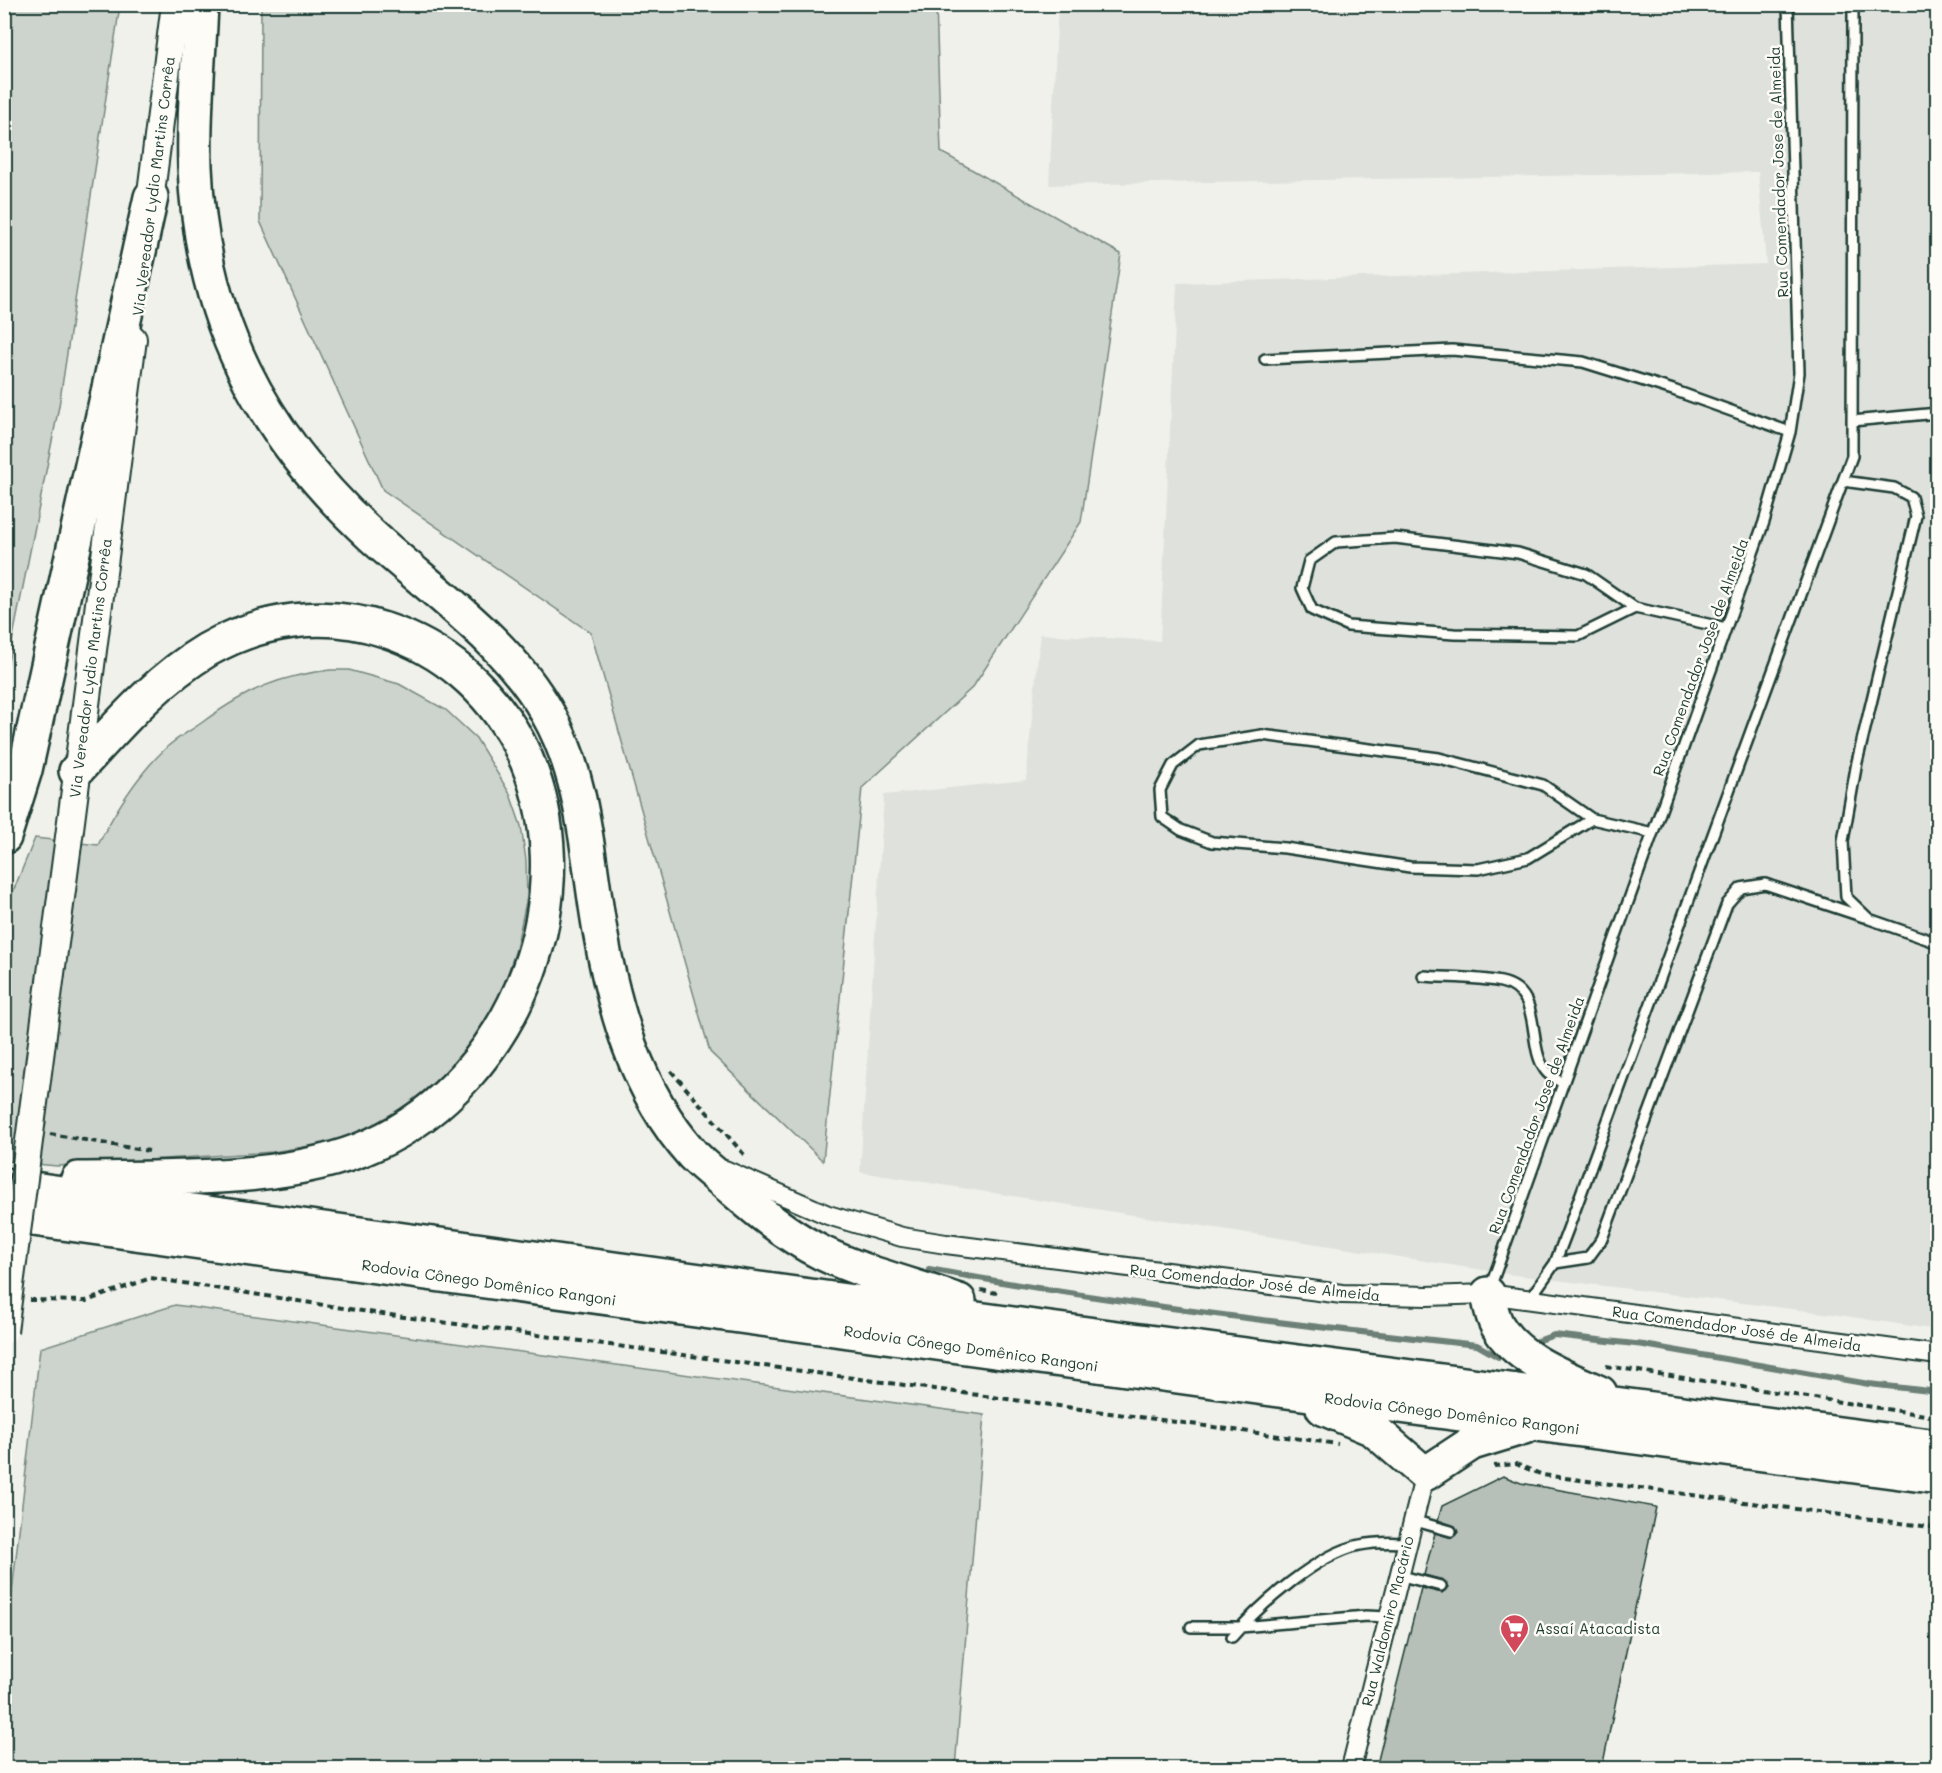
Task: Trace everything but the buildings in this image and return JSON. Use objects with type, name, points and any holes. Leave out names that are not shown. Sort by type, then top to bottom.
[{"type":"highway","points":[[201,4],[195,162],[198,209],[205,256],[218,309],[238,357],[286,443],[317,480],[370,533],[505,656],[546,710],[559,734],[577,791],[606,965],[625,1036],[656,1102],[694,1155],[772,1222],[821,1253],[867,1272],[1035,1327]]},
{"type":"highway","points":[[4,837],[25,770],[151,197]]},
{"type":"highway","points":[[4,1180],[262,1172],[330,1161],[373,1145],[417,1120],[456,1088],[515,1006],[537,942],[548,884],[548,841],[542,801],[528,763],[510,728],[490,699],[454,665],[424,646],[370,625],[340,618],[315,618],[262,627],[237,635],[206,651],[162,683],[76,771]]},
{"type":"highway","name":"Rodovia Cônego Domênico Rangoni","points":[[4,1185],[1035,1327],[1938,1447]]},
{"type":"highway","name":"Rodovia Cônego Domênico Rangoni","points":[[4,1215],[1279,1390],[1938,1477]]},
{"type":"highway","points":[[1488,1294],[1497,1325],[1528,1357],[1629,1406]]},
{"type":"highway","points":[[1279,1390],[1373,1429],[1425,1473],[1472,1443],[1534,1424]]},
{"type":"main road","name":"Via Vereador Lydio Martins Corrêa","points":[[4,1331],[175,4]]},
{"type":"street","name":"Rua Comendador José de Almeida","points":[[694,1155],[828,1215],[903,1237],[946,1244],[1342,1294],[1427,1296],[1488,1294],[1938,1355]]},
{"type":"street","name":"Rua Waldomiro Macário","points":[[1351,1768],[1425,1473]]},
{"type":"lane","name":"Rua Comendador Jose de Almeida","points":[[1488,1294],[1764,522],[1790,432],[1799,373],[1788,4]]},
{"type":"lane","points":[[1529,1300],[1555,1263],[1852,456],[1852,4]]},
{"type":"lane","points":[[1265,359],[1452,350],[1583,362],[1673,390],[1790,432]]},
{"type":"lane","points":[[1852,421],[1938,413]]},
{"type":"lane","points":[[1843,481],[1894,488],[1911,497],[1916,516],[1857,762],[1843,841],[1846,897],[1869,919]]},
{"type":"lane","points":[[1635,608],[1578,636],[1454,633],[1348,626],[1312,610],[1302,588],[1309,561],[1336,542],[1395,538],[1518,553],[1586,574],[1635,608],[1726,628]]},
{"type":"lane","points":[[1592,819],[1528,858],[1478,868],[1410,867],[1285,848],[1212,842],[1180,830],[1162,817],[1160,790],[1173,765],[1199,745],[1262,735],[1439,758],[1543,785],[1592,819],[1653,833]]},
{"type":"lane","points":[[1555,1263],[1588,1258],[1602,1239],[1727,904],[1741,888],[1765,884],[1938,943]]},
{"type":"lane","points":[[1423,976],[1503,982],[1525,995],[1532,1014],[1539,1060],[1546,1073],[1563,1083]]},
{"type":"lane","points":[[1412,1520],[1451,1531]]},
{"type":"lane","points":[[1232,1637],[1255,1610],[1327,1559],[1357,1546],[1406,1543]]},
{"type":"lane","points":[[1398,1575],[1441,1586]]},
{"type":"lane","points":[[1191,1627],[1241,1627],[1366,1616],[1388,1617]]},
{"type":"path","points":[[39,1133],[136,1147],[155,1152]]},
{"type":"path","points":[[26,1300],[86,1301],[151,1278],[387,1315],[1349,1446]]},
{"type":"path","points":[[972,1288],[1004,1294]]},
{"type":"path","points":[[1605,1365],[1938,1417]]},
{"type":"path","points":[[1484,1469],[1516,1464],[1543,1475],[1938,1528]]},
{"type":"shaded area","points":[[5,4],[120,5],[59,406],[5,677]]},
{"type":"shaded area","points":[[261,5],[936,5],[941,152],[1121,254],[1081,522],[973,687],[862,788],[823,1161],[710,1052],[591,633],[383,490],[260,221]]},
{"type":"shaded area","points":[[1058,5],[1937,5],[1937,1330],[1832,1314],[1514,1275],[860,1172],[884,795],[1026,780],[1040,634],[1160,641],[1177,283],[1766,264],[1758,172],[1049,185]]},
{"type":"shaded area","points":[[330,670],[349,670],[399,684],[446,710],[476,738],[510,794],[521,826],[526,860],[527,897],[516,949],[497,1006],[444,1079],[410,1107],[372,1128],[335,1142],[272,1152],[57,1166],[5,1161],[5,911],[35,838],[98,845],[112,818],[137,781],[156,758],[176,740],[220,710],[264,686],[294,676]]},
{"type":"shaded area","points":[[175,1305],[984,1415],[955,1768],[5,1768],[5,1653],[40,1348]]},
{"type":"waterway","points":[[929,1269],[1202,1312],[1477,1345],[1498,1357],[1504,1354]]},
{"type":"waterway","points":[[1532,1343],[1554,1335],[1644,1345],[1869,1384],[1938,1392]]},
{"type":"place","name":"Assaí Atacadista","points":[[1514,1654]]}]
